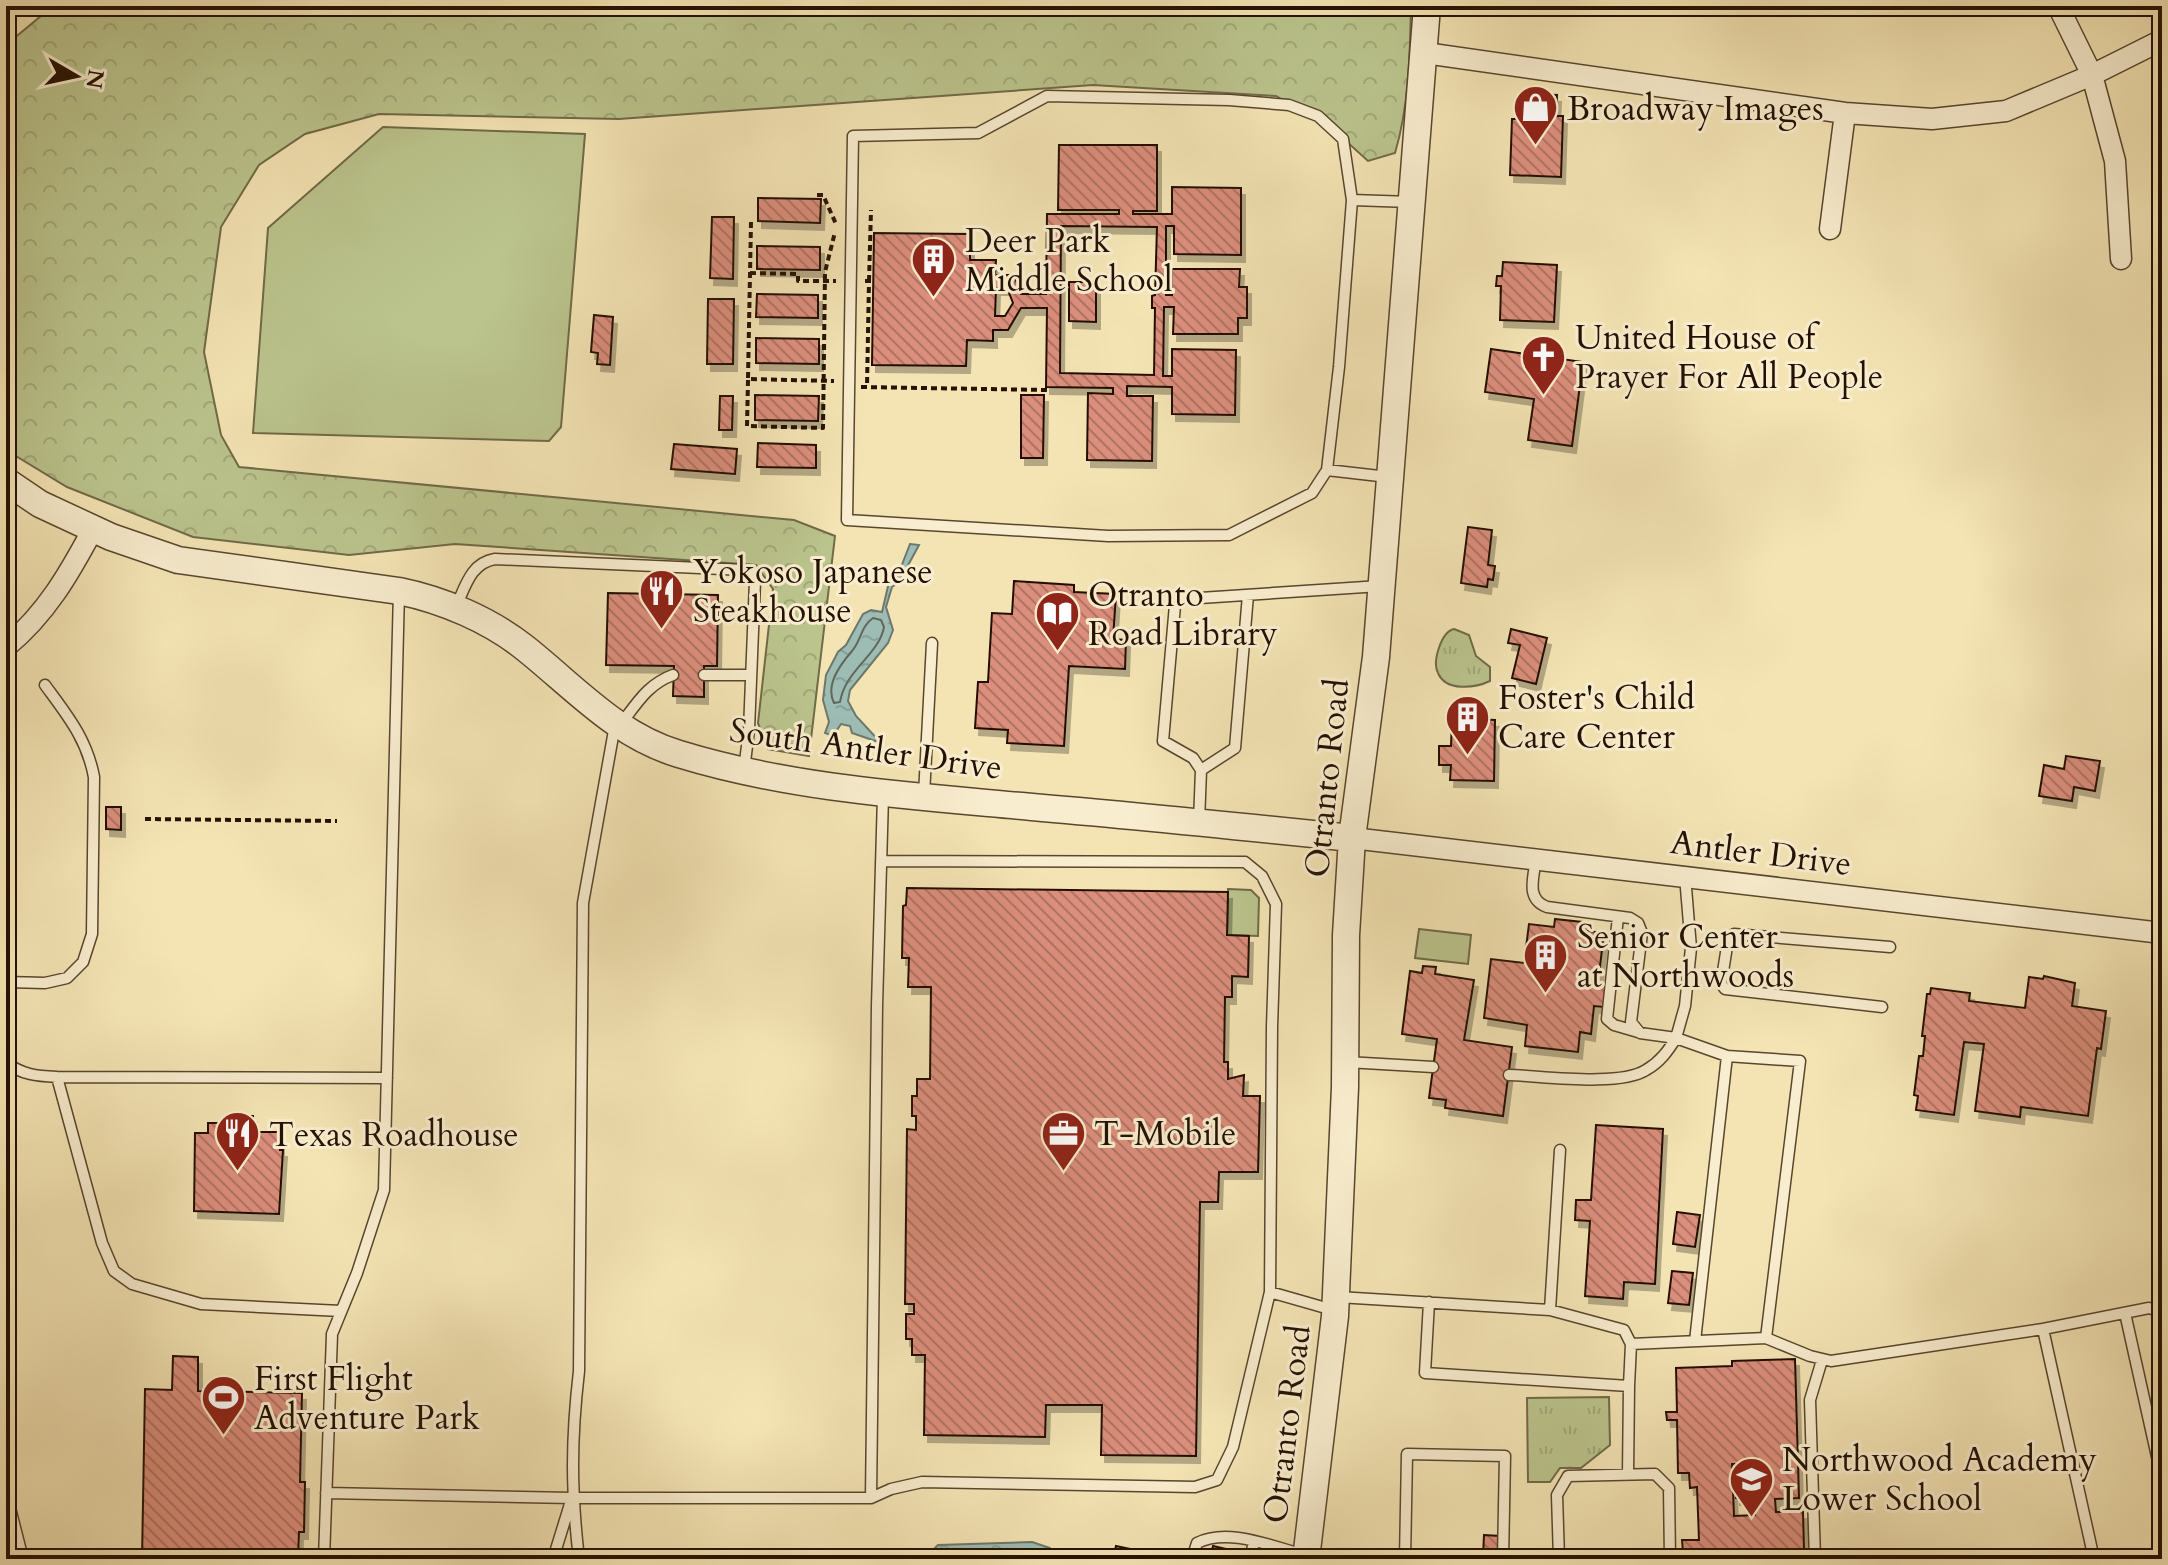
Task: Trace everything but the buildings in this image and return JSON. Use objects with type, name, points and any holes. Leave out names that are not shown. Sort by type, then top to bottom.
[{"type":"street","name":"Otranto Road","points":[[1307,1557],[1336,1303],[1345,1062],[1346,935],[1352,838],[1376,657],[1427,6]]},
{"type":"street","points":[[2058,6],[2092,75],[2115,161],[2121,259]]},
{"type":"street","points":[[1425,53],[1845,113],[1932,119],[2006,111],[2092,75],[2162,40]]},
{"type":"street","points":[[1830,229],[1845,113]]},
{"type":"street","name":"South Antler Drive","points":[[6,481],[40,504],[93,529],[178,560],[399,591],[455,609],[522,646],[617,726],[675,753],[744,772],[883,794],[1352,838]]},
{"type":"street","points":[[6,647],[39,617],[65,582],[93,529]]},
{"type":"street","name":"Antler Drive","points":[[1352,838],[2162,933]]},
{"type":"lane","points":[[1047,96],[1229,100],[1289,105],[1318,116],[1343,139],[1352,200],[1339,367],[1327,470],[1312,493],[1229,535],[1108,536],[847,520],[853,136],[978,133],[1047,96]]},
{"type":"lane","points":[[1352,200],[1413,202]]},
{"type":"lane","points":[[1327,470],[1390,477]]},
{"type":"lane","points":[[455,609],[472,571],[483,561],[495,559],[745,570],[752,573],[755,581],[749,730],[744,772]]},
{"type":"lane","points":[[1199,822],[1201,770],[1193,758],[1163,741],[1175,605],[1185,599],[1382,586]]},
{"type":"lane","points":[[324,1559],[332,1334],[357,1273],[384,1190],[399,591]]},
{"type":"lane","points":[[1201,770],[1235,748],[1248,595]]},
{"type":"lane","points":[[924,797],[932,643]]},
{"type":"lane","points":[[579,1559],[572,1498],[572,1435],[579,1371],[583,903],[617,726],[647,689],[657,680],[673,675]]},
{"type":"lane","points":[[704,675],[751,675]]},
{"type":"lane","points":[[6,982],[45,983],[67,978],[83,962],[92,934],[92,766],[77,727],[45,685]]},
{"type":"lane","points":[[871,1498],[883,794]]},
{"type":"lane","points":[[1536,858],[1532,894],[1537,903],[1630,918],[1638,923],[1642,933],[1631,1022],[1640,1033]]},
{"type":"lane","points":[[326,1493],[572,1498],[871,1498],[891,1489],[922,1482],[1195,1487],[1217,1480],[1233,1447],[1270,1292],[1276,904],[1262,876],[1245,862],[881,861]]},
{"type":"lane","points":[[1509,1075],[1623,1078],[1644,1071],[1662,1059],[1676,1038],[1685,1006],[1691,948],[1685,875]]},
{"type":"lane","points":[[1618,917],[1607,1019],[1614,1025],[1640,1033],[1676,1038],[1727,1056],[1800,1061],[1766,1338]]},
{"type":"lane","points":[[1882,1007],[1725,989],[1721,984],[1728,940],[1734,934],[1890,947]]},
{"type":"lane","points":[[1695,1341],[1727,1056]]},
{"type":"lane","points":[[6,1062],[15,1069],[33,1075],[57,1077],[387,1078]]},
{"type":"lane","points":[[1345,1062],[1433,1067]]},
{"type":"lane","points":[[57,1077],[102,1243],[114,1271],[132,1284],[201,1304],[341,1311]]},
{"type":"lane","points":[[1550,1310],[1560,1150]]},
{"type":"lane","points":[[1270,1292],[1336,1303],[1429,1302],[1550,1310],[1624,1330],[1631,1344],[1628,1474]]},
{"type":"lane","points":[[1429,1302],[1425,1373],[1629,1386]]},
{"type":"lane","points":[[1631,1344],[1766,1338],[1822,1360],[1843,1360],[2043,1329],[2149,1308],[2162,1312]]},
{"type":"lane","points":[[2125,1313],[2162,1479]]},
{"type":"lane","points":[[2043,1329],[2094,1559]]},
{"type":"lane","points":[[1815,1559],[1810,1400],[1822,1360]]},
{"type":"lane","points":[[1405,1559],[1407,1454],[1505,1456],[1503,1559]]},
{"type":"lane","points":[[1559,1559],[1557,1495],[1568,1476],[1628,1474],[1655,1474],[1669,1488],[1670,1559]]},
{"type":"lane","points":[[6,1492],[23,1559]]},
{"type":"lane","points":[[553,1559],[572,1498]]},
{"type":"lane","points":[[1192,1559],[1197,1543],[1210,1536],[1254,1542],[1307,1557]]},
{"type":"lane","points":[[1250,1559],[1254,1542]]},
{"type":"path","points":[[748,379],[747,426],[823,428],[825,272],[836,225],[827,200],[823,195],[817,195]]},
{"type":"path","points":[[869,281],[871,210]]},
{"type":"path","points":[[145,819],[337,821]]},
{"type":"green space","points":[[53,6],[1411,6],[1406,99],[1400,135],[1395,153],[1368,161],[1336,132],[1276,96],[1093,85],[619,119],[379,114],[305,134],[259,165],[221,227],[204,352],[221,435],[239,467],[794,520],[835,536],[809,756],[768,749],[758,723],[773,589],[756,565],[455,544],[349,555],[193,537],[67,487],[6,450],[6,45]]},
{"type":"green space","points":[[383,127],[585,134],[561,427],[549,441],[253,433],[268,228]]},
{"type":"green space","points":[[1454,629],[1469,635],[1476,656],[1490,667],[1490,681],[1461,687],[1442,679],[1436,668],[1437,655],[1445,636]]},
{"type":"green space","points":[[1228,889],[1251,890],[1259,898],[1258,936],[1227,935]]},
{"type":"green space","points":[[1419,929],[1471,935],[1468,964],[1415,958]]},
{"type":"green space","points":[[1609,1397],[1610,1445],[1581,1468],[1560,1468],[1550,1482],[1528,1482],[1527,1398]]},
{"type":"water","points":[[910,544],[919,545],[899,582],[892,587],[886,607],[893,630],[888,643],[850,690],[848,701],[856,716],[881,743],[852,733],[850,726],[841,724],[833,736],[825,733],[829,722],[823,700],[826,675],[863,614],[871,610],[882,612],[889,582],[896,580]]},
{"type":"water","points":[[1032,1542],[1050,1548],[1052,1559],[931,1559],[932,1551],[938,1545]]},
{"type":"waterway","points":[[6,21],[27,6]]},
{"type":"place","name":"Broadway Images","points":[[1536,147]]},
{"type":"place","name":"Deer Park Middle School","points":[[934,299]]},
{"type":"place","name":"United House of Prayer For All People","points":[[1544,396]]},
{"type":"place","name":"Yokoso Japanese Steakhouse","points":[[662,630]]},
{"type":"place","name":"Otranto Road Library","points":[[1057,653]]},
{"type":"place","name":"Foster's Child Care Center","points":[[1467,756]]},
{"type":"place","name":"Senior Center at Northwoods","points":[[1546,995]]},
{"type":"place","name":"T-Mobile","points":[[1063,1172]]},
{"type":"place","name":"Texas Roadhouse","points":[[238,1173]]},
{"type":"place","name":"First Flight Adventure Park","points":[[223,1437]]},
{"type":"place","name":"Northwood Academy Lower School","points":[[1751,1518]]}]
